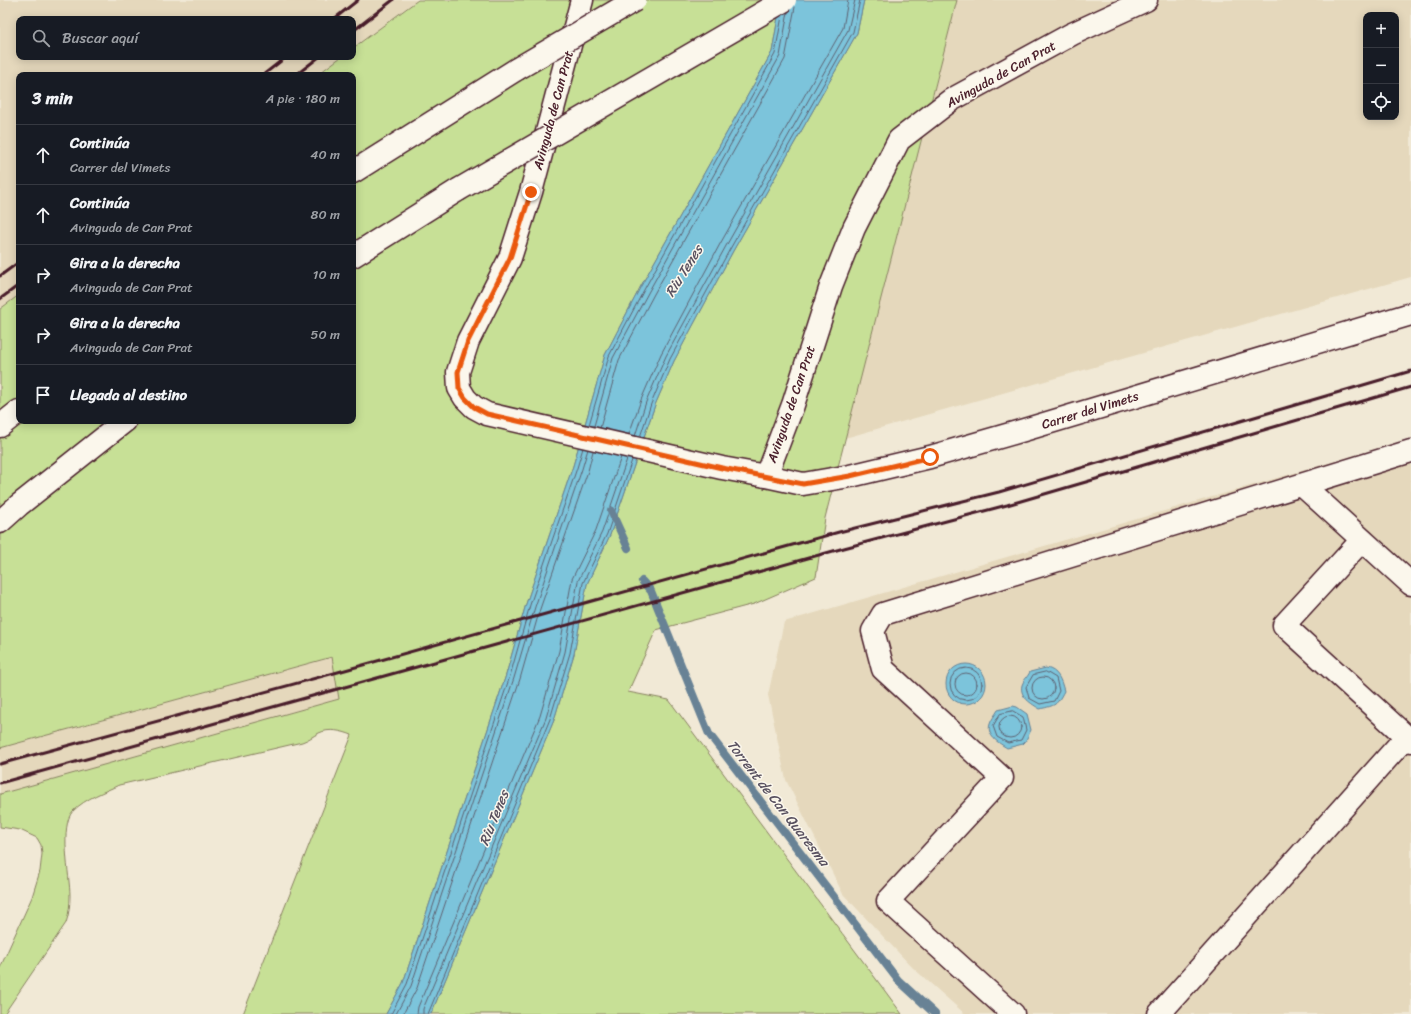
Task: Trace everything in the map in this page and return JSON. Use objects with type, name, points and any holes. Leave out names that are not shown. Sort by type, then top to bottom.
[{"type":"main road","name":"Avinguda de Can Prat","points":[[582,0],[531,192],[510,258],[468,341],[458,372],[459,388],[465,398],[474,407],[487,414],[722,468],[766,476],[793,405],[831,286],[851,235],[899,140],[951,100],[1072,34],[1146,0]]},
{"type":"main road","points":[[356,170],[517,68],[635,0]]},
{"type":"main road","points":[[356,254],[458,190],[785,0]]},
{"type":"main road","name":"Carrer del Vimets","points":[[766,476],[803,484],[850,476],[930,457],[1411,314]]},
{"type":"main road","points":[[0,426],[16,414]]},
{"type":"main road","points":[[0,522],[19,505],[121,424]]},
{"type":"main road","points":[[1013,1014],[888,901],[1002,778],[882,669],[873,631],[884,614],[1411,451]]},
{"type":"main road","points":[[1302,485],[1411,584]]},
{"type":"main road","points":[[1159,1014],[1408,739],[1284,625],[1362,540]]},
{"type":"shaded area","points":[[0,0],[418,0],[356,46],[356,16],[16,16],[16,60],[337,60],[321,72],[16,72],[16,297],[0,309]]},
{"type":"shaded area","points":[[957,0],[1411,0],[1411,277],[845,438]]},
{"type":"shaded area","points":[[1411,439],[1411,1014],[965,1014],[912,967],[843,894],[786,780],[768,695],[784,622]]},
{"type":"shaded area","points":[[333,657],[339,699],[0,794],[0,748]]},
{"type":"green space","points":[[418,0],[781,0],[772,52],[641,286],[605,355],[573,466],[526,604],[506,675],[403,983],[386,1014],[243,1014],[352,735],[331,730],[323,731],[302,742],[119,785],[78,806],[69,818],[67,828],[66,852],[70,896],[66,923],[4,1014],[0,1014],[0,968],[32,897],[40,871],[42,854],[41,845],[37,838],[20,830],[0,827],[0,794],[339,699],[332,657],[0,748],[0,309],[16,297],[16,424],[356,424],[356,72],[321,72],[337,60],[356,60],[356,46]]},
{"type":"green space","points":[[864,0],[957,0],[825,518],[816,577],[754,604],[656,630],[628,692],[669,700],[902,1014],[431,1014],[554,720],[574,654],[587,584],[610,535],[655,405],[674,361],[733,251],[857,33]]},
{"type":"water","name":"Riu Tenes","points":[[781,0],[864,0],[857,33],[733,251],[674,361],[655,405],[610,535],[587,584],[574,654],[554,720],[431,1014],[386,1014],[403,983],[506,675],[526,604],[573,466],[605,355],[641,286],[772,52]]},
{"type":"water","points":[[962,664],[970,664],[977,667],[983,673],[986,684],[983,695],[977,701],[970,704],[962,704],[955,701],[949,695],[946,688],[946,680],[949,673],[955,667]]},
{"type":"water","points":[[1046,668],[1056,673],[1060,679],[1064,691],[1055,704],[1040,709],[1024,697],[1022,693],[1022,685],[1030,672]]},
{"type":"water","points":[[1013,706],[1027,714],[1031,730],[1023,744],[1007,748],[994,739],[989,728],[991,721],[998,710]]},
{"type":"waterway","name":"Torrent de Can Quaresma","points":[[611,511],[628,548]]},
{"type":"waterway","name":"Torrent de Can Quaresma","points":[[642,581],[651,591],[709,734],[898,980],[935,1014]]},
{"type":"railway","points":[[338,16],[358,0]]},
{"type":"railway","points":[[356,29],[393,0]]},
{"type":"railway","points":[[267,72],[282,60]]},
{"type":"railway","points":[[300,72],[315,60]]},
{"type":"railway","points":[[0,276],[16,264]]},
{"type":"railway","points":[[0,299],[16,287]]},
{"type":"railway","points":[[0,764],[338,672],[839,532],[999,492],[1411,371]]},
{"type":"railway","points":[[0,783],[844,548],[1007,505],[1411,387]]},
{"type":"route","points":[[531,192],[510,258],[468,341],[458,372],[459,388],[465,398],[474,407],[487,414],[722,468],[803,484],[850,476],[930,457]]}]
